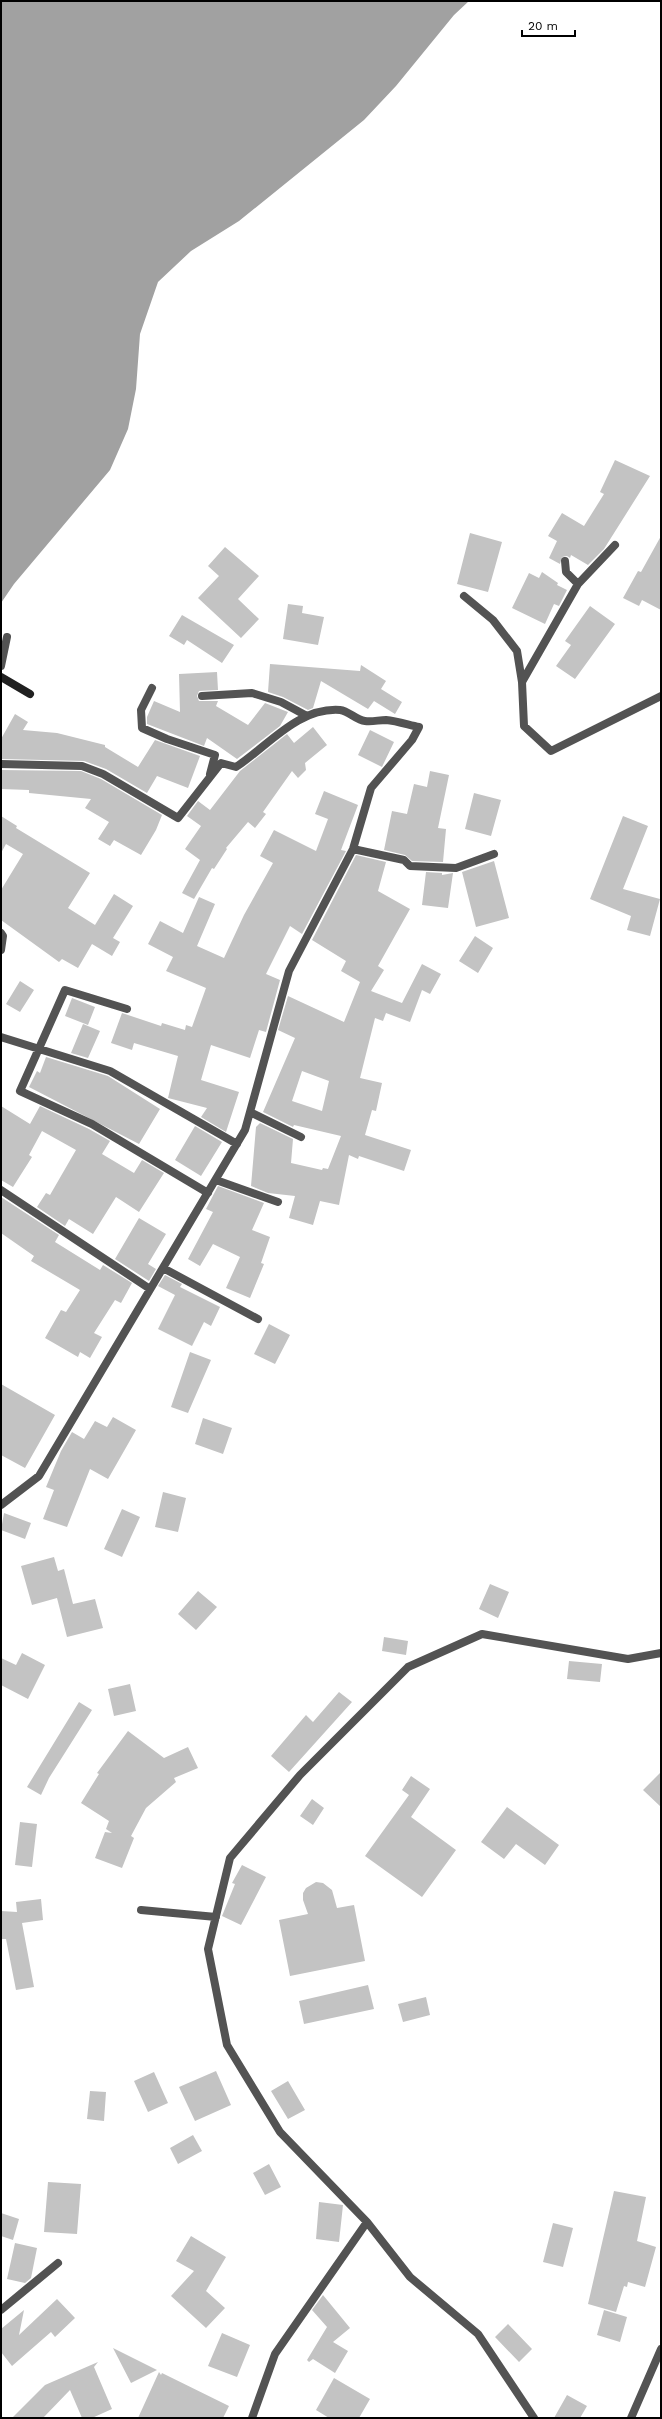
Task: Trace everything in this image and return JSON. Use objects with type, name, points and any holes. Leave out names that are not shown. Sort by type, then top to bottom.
[{"type":"street","points":[[522,682],[578,584],[615,545]]},
{"type":"street","points":[[565,561],[566,572],[578,584]]},
{"type":"street","points":[[464,596],[493,620],[517,652],[522,682],[524,726],[551,751],[661,696]]},
{"type":"street","points":[[1,666],[7,637]]},
{"type":"street","points":[[1,677],[30,694]]},
{"type":"street","points":[[152,688],[141,710],[142,728],[168,739],[215,755],[210,776]]},
{"type":"street","points":[[202,696],[252,693],[281,702],[307,716]]},
{"type":"street","points":[[1,764],[82,766],[103,774],[178,818],[221,763],[236,767],[253,756],[281,731],[307,716],[327,711],[342,710],[364,721],[386,720],[419,727],[412,740],[371,788],[353,850],[289,971],[246,1130],[39,1476],[1,1505]]},
{"type":"street","points":[[353,850],[404,860],[410,866],[456,868],[494,854]]},
{"type":"street","points":[[1,932],[3,936],[1,950]]},
{"type":"street","points":[[127,1009],[65,990],[20,1091],[92,1124],[208,1193]]},
{"type":"street","points":[[1,1037],[110,1071],[237,1144]]},
{"type":"street","points":[[250,1112],[301,1137]]},
{"type":"street","points":[[216,1180],[278,1202]]},
{"type":"street","points":[[1,1190],[150,1289]]},
{"type":"street","points":[[163,1268],[258,1319]]},
{"type":"street","points":[[534,2418],[478,2334],[410,2277],[367,2222],[280,2132],[227,2045],[208,1949],[230,1858],[300,1775],[408,1667],[482,1634],[628,1659],[661,1653]]},
{"type":"street","points":[[142,1910],[216,1917]]},
{"type":"street","points":[[252,2418],[275,2354],[367,2222]]},
{"type":"street","points":[[1,2310],[58,2263]]},
{"type":"street","points":[[631,2418],[661,2349]]},
{"type":"shaded area","points":[[1,1],[469,1],[454,15],[396,86],[364,120],[239,221],[191,251],[158,282],[140,334],[136,389],[128,429],[110,470],[14,584],[1,603]]},
{"type":"building","points":[[615,460],[650,476],[604,549],[588,565],[571,555],[570,558],[567,556],[562,557],[560,564],[549,558],[557,541],[548,536],[562,513],[584,526],[604,494],[600,492]]},
{"type":"building","points":[[470,533],[502,542],[488,592],[457,584]]},
{"type":"building","points":[[661,536],[661,610],[642,600],[639,606],[623,598],[638,571],[641,572]]},
{"type":"building","points":[[225,547],[259,576],[238,599],[259,619],[241,638],[198,598],[219,576],[208,566]]},
{"type":"building","points":[[542,572],[558,583],[557,585],[567,590],[559,606],[554,604],[545,624],[512,608],[529,573],[539,578]]},
{"type":"building","points":[[288,604],[303,606],[302,613],[324,617],[318,645],[283,639]]},
{"type":"building","points":[[590,606],[615,624],[575,679],[556,666],[571,645],[565,641]]},
{"type":"building","points":[[182,615],[234,645],[222,663],[187,640],[184,645],[169,636]]},
{"type":"building","points":[[270,664],[360,671],[361,665],[386,681],[381,689],[402,702],[395,714],[374,701],[368,709],[321,681],[313,708],[308,710],[283,697],[268,692]]},
{"type":"building","points":[[217,672],[218,690],[199,691],[197,696],[199,701],[218,701],[216,706],[248,725],[265,703],[288,712],[280,726],[237,759],[207,738],[204,746],[147,724],[147,717],[154,701],[180,712],[179,674]]},
{"type":"building","points":[[15,714],[28,722],[23,730],[57,733],[105,745],[105,747],[138,767],[155,740],[200,756],[188,788],[157,776],[147,793],[106,769],[84,761],[1,759],[1,739]]},
{"type":"building","points":[[313,727],[327,745],[305,763],[306,770],[298,778],[292,771],[263,812],[266,814],[255,828],[248,822],[226,848],[227,849],[214,869],[212,868],[194,899],[182,893],[200,860],[185,849],[201,826],[187,816],[198,801],[210,810],[240,771],[287,734],[294,743]]},
{"type":"building","points":[[370,730],[394,742],[382,767],[358,755]]},
{"type":"building","points":[[1,770],[81,771],[101,779],[162,815],[156,830],[141,855],[114,840],[110,846],[98,839],[109,822],[85,808],[91,799],[29,793],[29,790],[1,789]]},
{"type":"building","points":[[430,771],[449,775],[438,828],[446,829],[443,862],[412,861],[405,855],[384,850],[392,811],[407,814],[414,784],[427,787]]},
{"type":"building","points":[[324,791],[358,805],[341,850],[346,851],[302,934],[290,926],[266,974],[280,980],[266,1032],[259,1030],[250,1058],[211,1045],[201,1080],[239,1092],[226,1132],[201,1117],[207,1108],[168,1098],[178,1056],[134,1043],[132,1050],[111,1043],[122,1013],[161,1026],[162,1023],[185,1030],[186,1025],[192,1027],[206,988],[166,971],[173,957],[148,944],[160,921],[183,933],[199,897],[215,904],[197,946],[224,958],[244,915],[273,863],[260,856],[274,830],[316,851],[328,819],[315,814]]},
{"type":"building","points":[[474,793],[501,800],[491,836],[465,829]]},
{"type":"building","points":[[1,816],[17,826],[16,828],[90,873],[68,908],[95,925],[114,894],[133,906],[113,938],[120,942],[112,956],[92,944],[78,968],[62,959],[59,962],[1,920],[1,890],[23,854],[6,844],[1,853]]},
{"type":"building","points":[[623,816],[648,826],[623,889],[660,899],[650,936],[627,930],[631,916],[590,899]]},
{"type":"building","points":[[356,855],[386,862],[378,891],[410,909],[378,966],[384,970],[371,991],[402,1003],[422,964],[441,974],[430,994],[422,990],[410,1022],[386,1013],[383,1021],[375,1018],[360,1078],[382,1083],[376,1111],[372,1110],[365,1135],[411,1150],[404,1171],[359,1156],[358,1159],[349,1155],[339,1205],[320,1201],[313,1225],[289,1218],[295,1196],[268,1193],[251,1186],[256,1127],[260,1123],[293,1139],[291,1163],[322,1170],[323,1168],[328,1169],[341,1136],[294,1125],[293,1127],[263,1112],[295,1038],[278,1030],[288,996],[344,1022],[360,982],[341,971],[346,961],[312,940]],"holes":[[[302,1071],[329,1081],[322,1111],[292,1101]]]},
{"type":"building","points":[[494,861],[509,918],[476,927],[462,872]]},
{"type":"building","points":[[426,872],[442,873],[442,875],[453,873],[448,908],[422,905]]},
{"type":"building","points":[[475,936],[493,948],[478,973],[459,961]]},
{"type":"building","points":[[20,981],[34,990],[20,1012],[6,1004]]},
{"type":"building","points":[[72,998],[95,1007],[88,1025],[65,1016]]},
{"type":"building","points":[[83,1024],[100,1031],[88,1058],[71,1053]]},
{"type":"building","points":[[46,1057],[108,1076],[160,1109],[139,1144],[29,1087],[37,1071],[40,1073]]},
{"type":"building","points":[[1,1106],[30,1124],[40,1106],[89,1129],[110,1141],[102,1154],[134,1173],[142,1160],[164,1173],[139,1212],[116,1197],[93,1234],[69,1219],[65,1226],[37,1207],[46,1193],[50,1195],[76,1150],[42,1131],[29,1155],[32,1157],[13,1187],[1,1180]]},
{"type":"building","points":[[195,1126],[222,1142],[201,1176],[175,1160]]},
{"type":"building","points":[[218,1186],[264,1203],[252,1230],[270,1237],[261,1263],[264,1264],[250,1298],[226,1288],[240,1257],[213,1244],[200,1266],[188,1259],[213,1212],[206,1209]]},
{"type":"building","points":[[1,1197],[59,1235],[55,1242],[100,1270],[103,1265],[132,1283],[121,1303],[115,1300],[94,1333],[102,1337],[90,1358],[80,1352],[78,1357],[45,1338],[61,1310],[66,1312],[80,1290],[31,1261],[34,1256],[1,1233]]},
{"type":"building","points":[[139,1218],[166,1234],[148,1264],[156,1269],[149,1281],[115,1259]]},
{"type":"building","points":[[165,1275],[182,1284],[180,1287],[220,1307],[211,1326],[204,1322],[192,1346],[158,1329],[175,1295],[158,1286]]},
{"type":"building","points":[[269,1324],[290,1335],[275,1364],[254,1354]]},
{"type":"building","points":[[190,1352],[211,1360],[188,1413],[171,1407]]},
{"type":"building","points":[[1,1384],[55,1415],[25,1468],[1,1455]]},
{"type":"building","points":[[113,1417],[136,1430],[108,1479],[90,1469],[67,1527],[43,1519],[54,1490],[46,1487],[61,1451],[72,1432],[84,1439],[95,1421],[107,1427]]},
{"type":"building","points":[[203,1418],[232,1428],[223,1454],[195,1444]]},
{"type":"building","points":[[163,1492],[186,1498],[178,1532],[155,1527]]},
{"type":"building","points":[[122,1509],[140,1517],[122,1557],[104,1549]]},
{"type":"building","points":[[4,1513],[31,1523],[25,1539],[1,1530]]},
{"type":"building","points":[[54,1557],[58,1571],[64,1569],[73,1604],[95,1599],[103,1628],[67,1637],[57,1598],[32,1605],[21,1566]]},
{"type":"building","points":[[490,1584],[509,1592],[498,1618],[479,1609]]},
{"type":"building","points":[[198,1591],[217,1607],[196,1630],[178,1614]]},
{"type":"building","points":[[384,1637],[408,1641],[406,1655],[382,1651]]},
{"type":"building","points":[[22,1653],[45,1665],[28,1699],[1,1685],[1,1658],[16,1665]]},
{"type":"building","points":[[569,1661],[602,1664],[600,1682],[567,1679]]},
{"type":"building","points":[[130,1684],[136,1711],[114,1716],[108,1689]]},
{"type":"building","points":[[339,1692],[352,1702],[289,1772],[271,1756],[306,1715],[313,1722]]},
{"type":"building","points":[[79,1702],[92,1710],[49,1778],[41,1795],[27,1787]]},
{"type":"building","points":[[128,1731],[164,1758],[188,1747],[198,1768],[174,1778],[176,1782],[146,1808],[131,1836],[134,1838],[122,1868],[95,1858],[105,1832],[112,1833],[106,1829],[109,1821],[81,1803],[99,1774],[97,1773]]},
{"type":"building","points":[[661,1772],[661,1807],[643,1790]]},
{"type":"building","points":[[411,1776],[430,1789],[411,1817],[456,1850],[422,1897],[365,1856],[409,1795],[402,1790]]},
{"type":"building","points":[[312,1799],[324,1808],[313,1825],[300,1816]]},
{"type":"building","points":[[507,1807],[559,1845],[545,1865],[516,1844],[504,1859],[481,1842]]},
{"type":"building","points":[[20,1822],[37,1824],[32,1867],[15,1865]]},
{"type":"building","points":[[242,1865],[266,1877],[241,1925],[222,1916],[235,1884],[232,1883]]},
{"type":"building","points":[[316,1882],[323,1883],[332,1890],[337,1908],[354,1905],[365,1961],[290,1976],[279,1920],[308,1914],[303,1900],[303,1893],[306,1888]]},
{"type":"building","points":[[41,1899],[43,1920],[22,1923],[34,1987],[16,1990],[6,1939],[1,1939],[1,1911],[17,1912],[16,1902]]},
{"type":"building","points":[[368,1985],[374,2009],[304,2024],[299,2001]]},
{"type":"building","points":[[426,1997],[430,2015],[403,2022],[398,2004]]},
{"type":"building","points":[[216,2071],[231,2105],[195,2121],[179,2087]]},
{"type":"building","points":[[154,2072],[168,2103],[148,2112],[134,2081]]},
{"type":"building","points":[[288,2081],[305,2110],[288,2119],[271,2091]]},
{"type":"building","points":[[90,2091],[106,2092],[104,2121],[87,2119]]},
{"type":"building","points":[[193,2135],[202,2151],[178,2164],[170,2148]]},
{"type":"building","points":[[269,2164],[281,2187],[265,2195],[253,2173]]},
{"type":"building","points":[[48,2182],[81,2184],[77,2234],[44,2232]]},
{"type":"building","points":[[614,2191],[646,2197],[637,2241],[656,2247],[645,2287],[628,2282],[627,2287],[624,2286],[616,2312],[588,2304]]},
{"type":"building","points":[[319,2202],[343,2205],[339,2242],[316,2239]]},
{"type":"building","points":[[1,2213],[19,2219],[13,2240],[1,2236]]},
{"type":"building","points":[[553,2223],[573,2228],[563,2267],[543,2262]]},
{"type":"building","points":[[191,2236],[226,2257],[206,2291],[225,2308],[206,2328],[171,2296],[194,2271],[176,2261]]},
{"type":"building","points":[[15,2243],[37,2248],[31,2278],[25,2283],[7,2279]]},
{"type":"building","points":[[323,2295],[350,2328],[333,2342],[348,2351],[335,2373],[313,2359],[309,2362],[307,2360],[327,2327],[312,2310]]},
{"type":"building","points":[[57,2299],[75,2318],[55,2337],[51,2332],[12,2366],[1,2352],[1,2329],[24,2310],[19,2335]]},
{"type":"building","points":[[604,2310],[627,2317],[620,2342],[597,2335]]},
{"type":"building","points":[[508,2324],[532,2349],[519,2362],[495,2337]]},
{"type":"building","points":[[222,2333],[250,2345],[237,2377],[208,2366]]},
{"type":"building","points":[[113,2348],[157,2370],[131,2383]]},
{"type":"building","points":[[98,2362],[94,2367],[112,2409],[92,2418],[82,2418],[70,2390],[43,2418],[12,2418],[45,2385]]},
{"type":"building","points":[[159,2372],[161,2375],[162,2373],[229,2406],[223,2418],[138,2418]]},
{"type":"building","points":[[334,2378],[370,2399],[359,2418],[329,2418],[316,2410]]},
{"type":"building","points":[[567,2395],[587,2406],[580,2418],[554,2418]]}]
